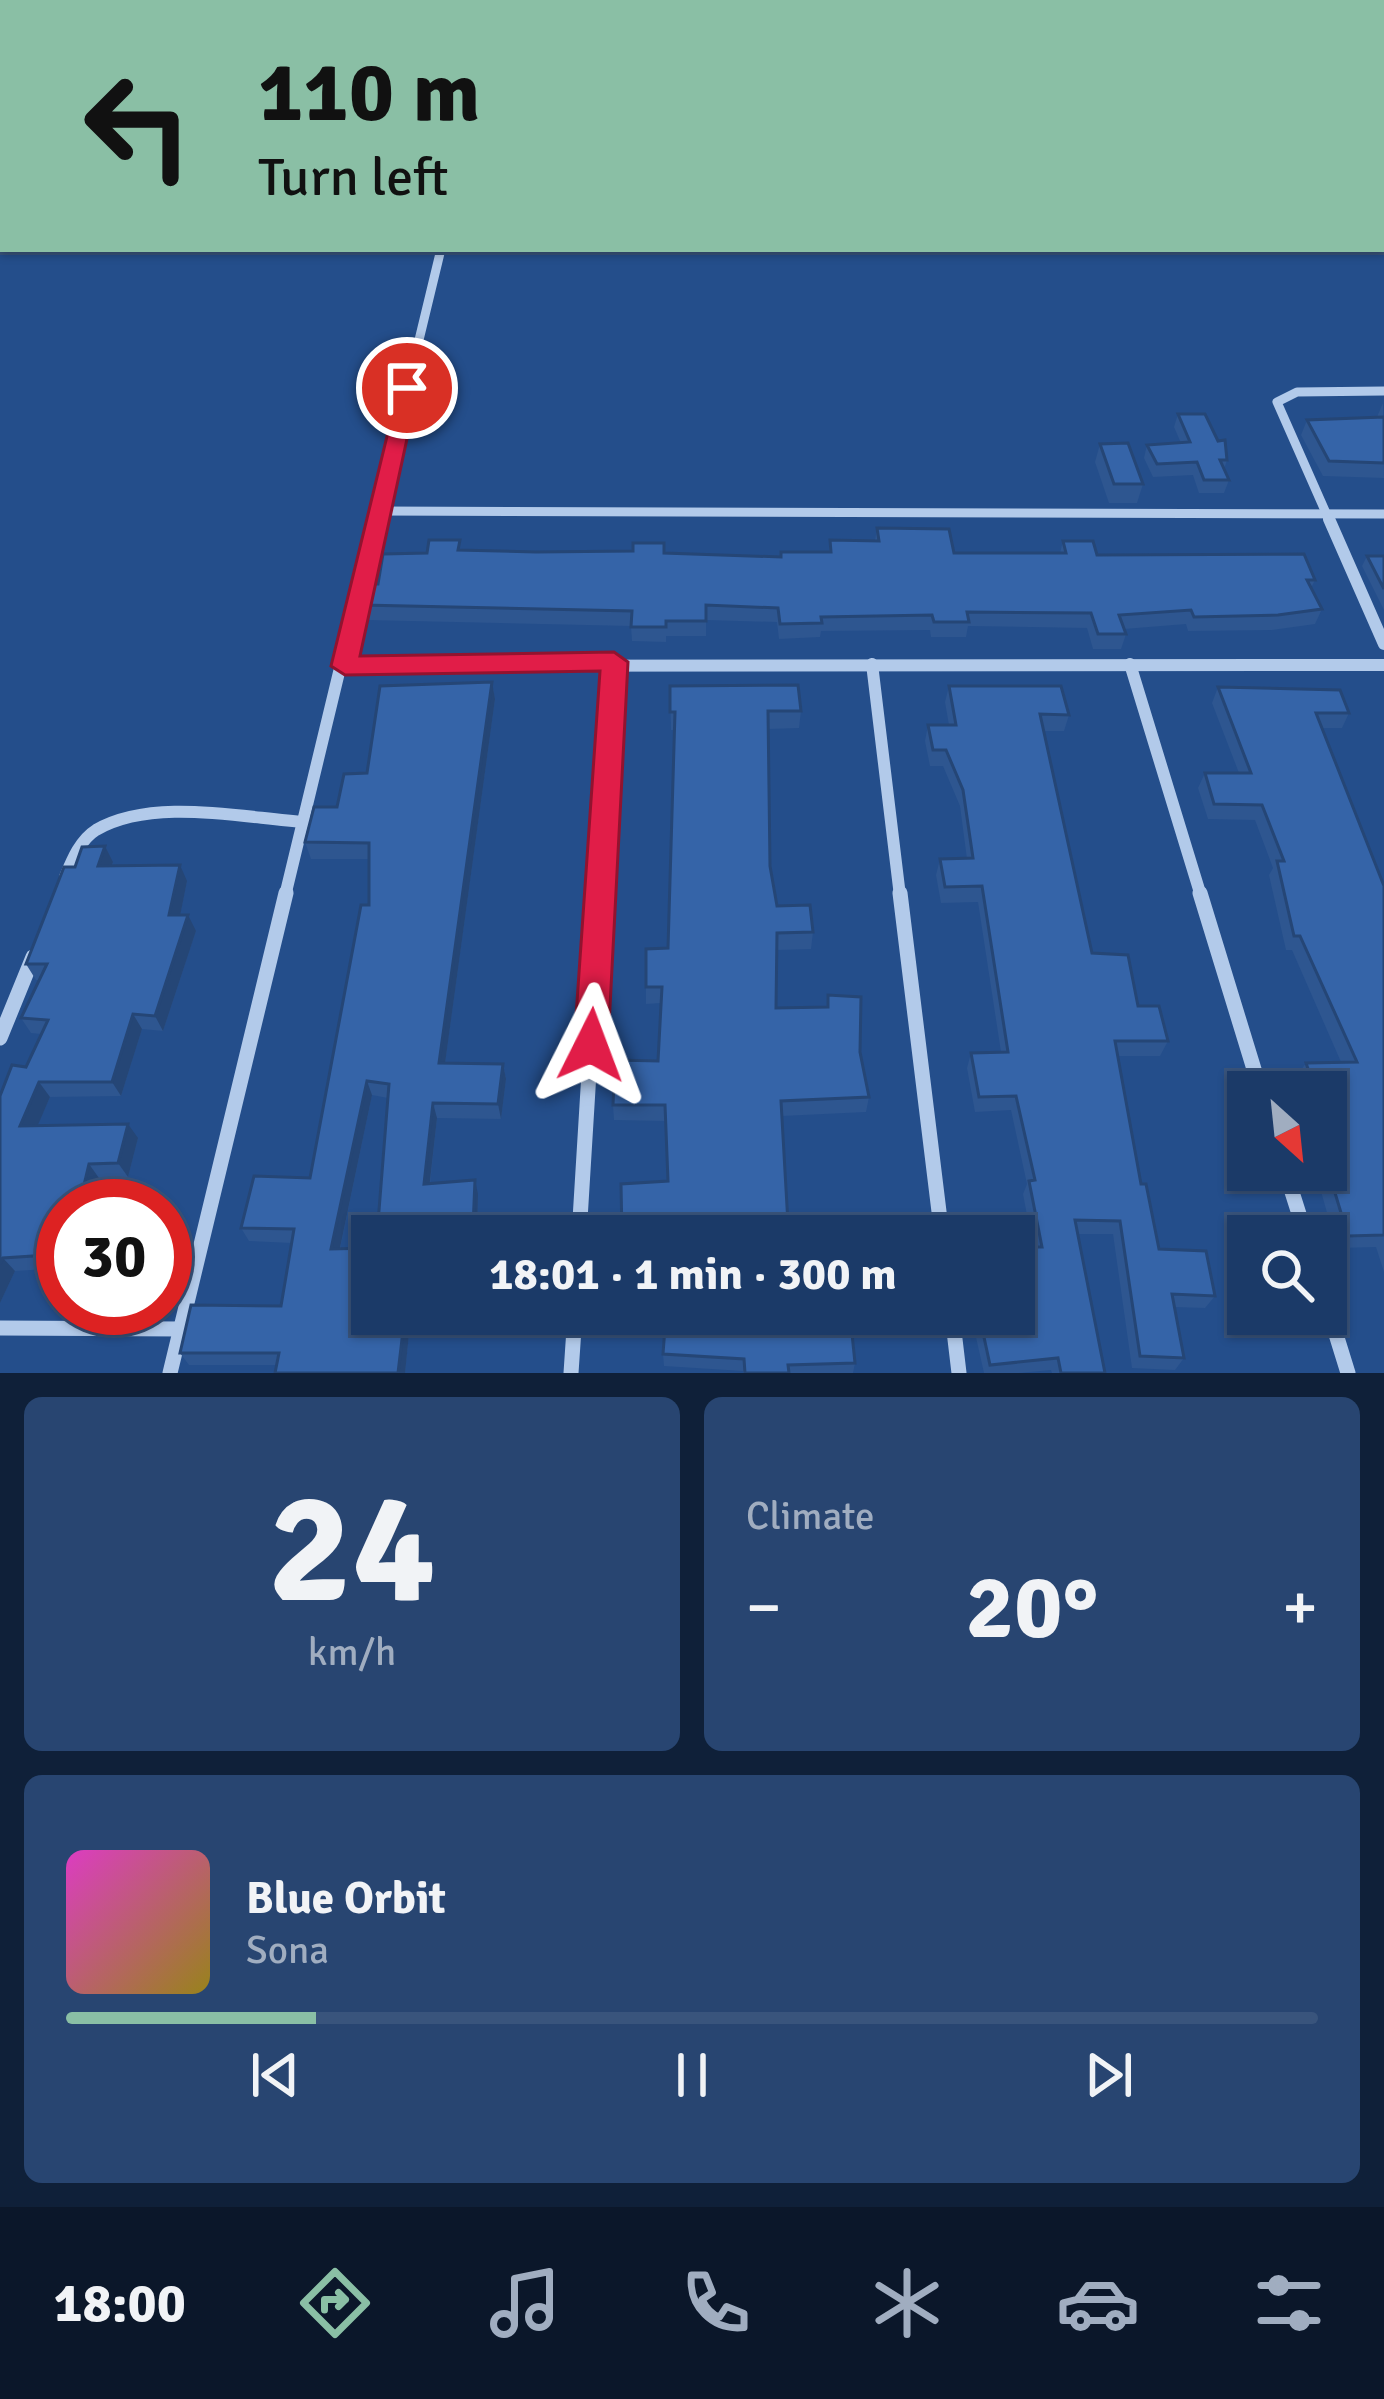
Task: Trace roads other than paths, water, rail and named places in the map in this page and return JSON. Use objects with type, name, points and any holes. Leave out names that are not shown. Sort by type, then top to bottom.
[{"type":"street","points":[[192,1283],[345,666],[440,252]]},
{"type":"street","points":[[1384,392],[1298,392],[1277,402],[1384,644]]},
{"type":"street","points":[[378,511],[1384,514]]},
{"type":"street","points":[[345,666],[614,662],[1384,665]]},
{"type":"street","points":[[580,1215],[614,662]]},
{"type":"street","points":[[872,664],[939,1215]]},
{"type":"street","points":[[1130,664],[1256,1071]]},
{"type":"street","points":[[61,886],[81,844],[117,822],[144,817],[305,822]]},
{"type":"street","points":[[0,1038],[44,930]]},
{"type":"street","points":[[0,1328],[36,1328]]},
{"type":"street","points":[[170,1373],[179,1335]]},
{"type":"street","points":[[571,1373],[573,1335]]},
{"type":"street","points":[[954,1335],[959,1373]]},
{"type":"street","points":[[1336,1335],[1348,1373]]}]
